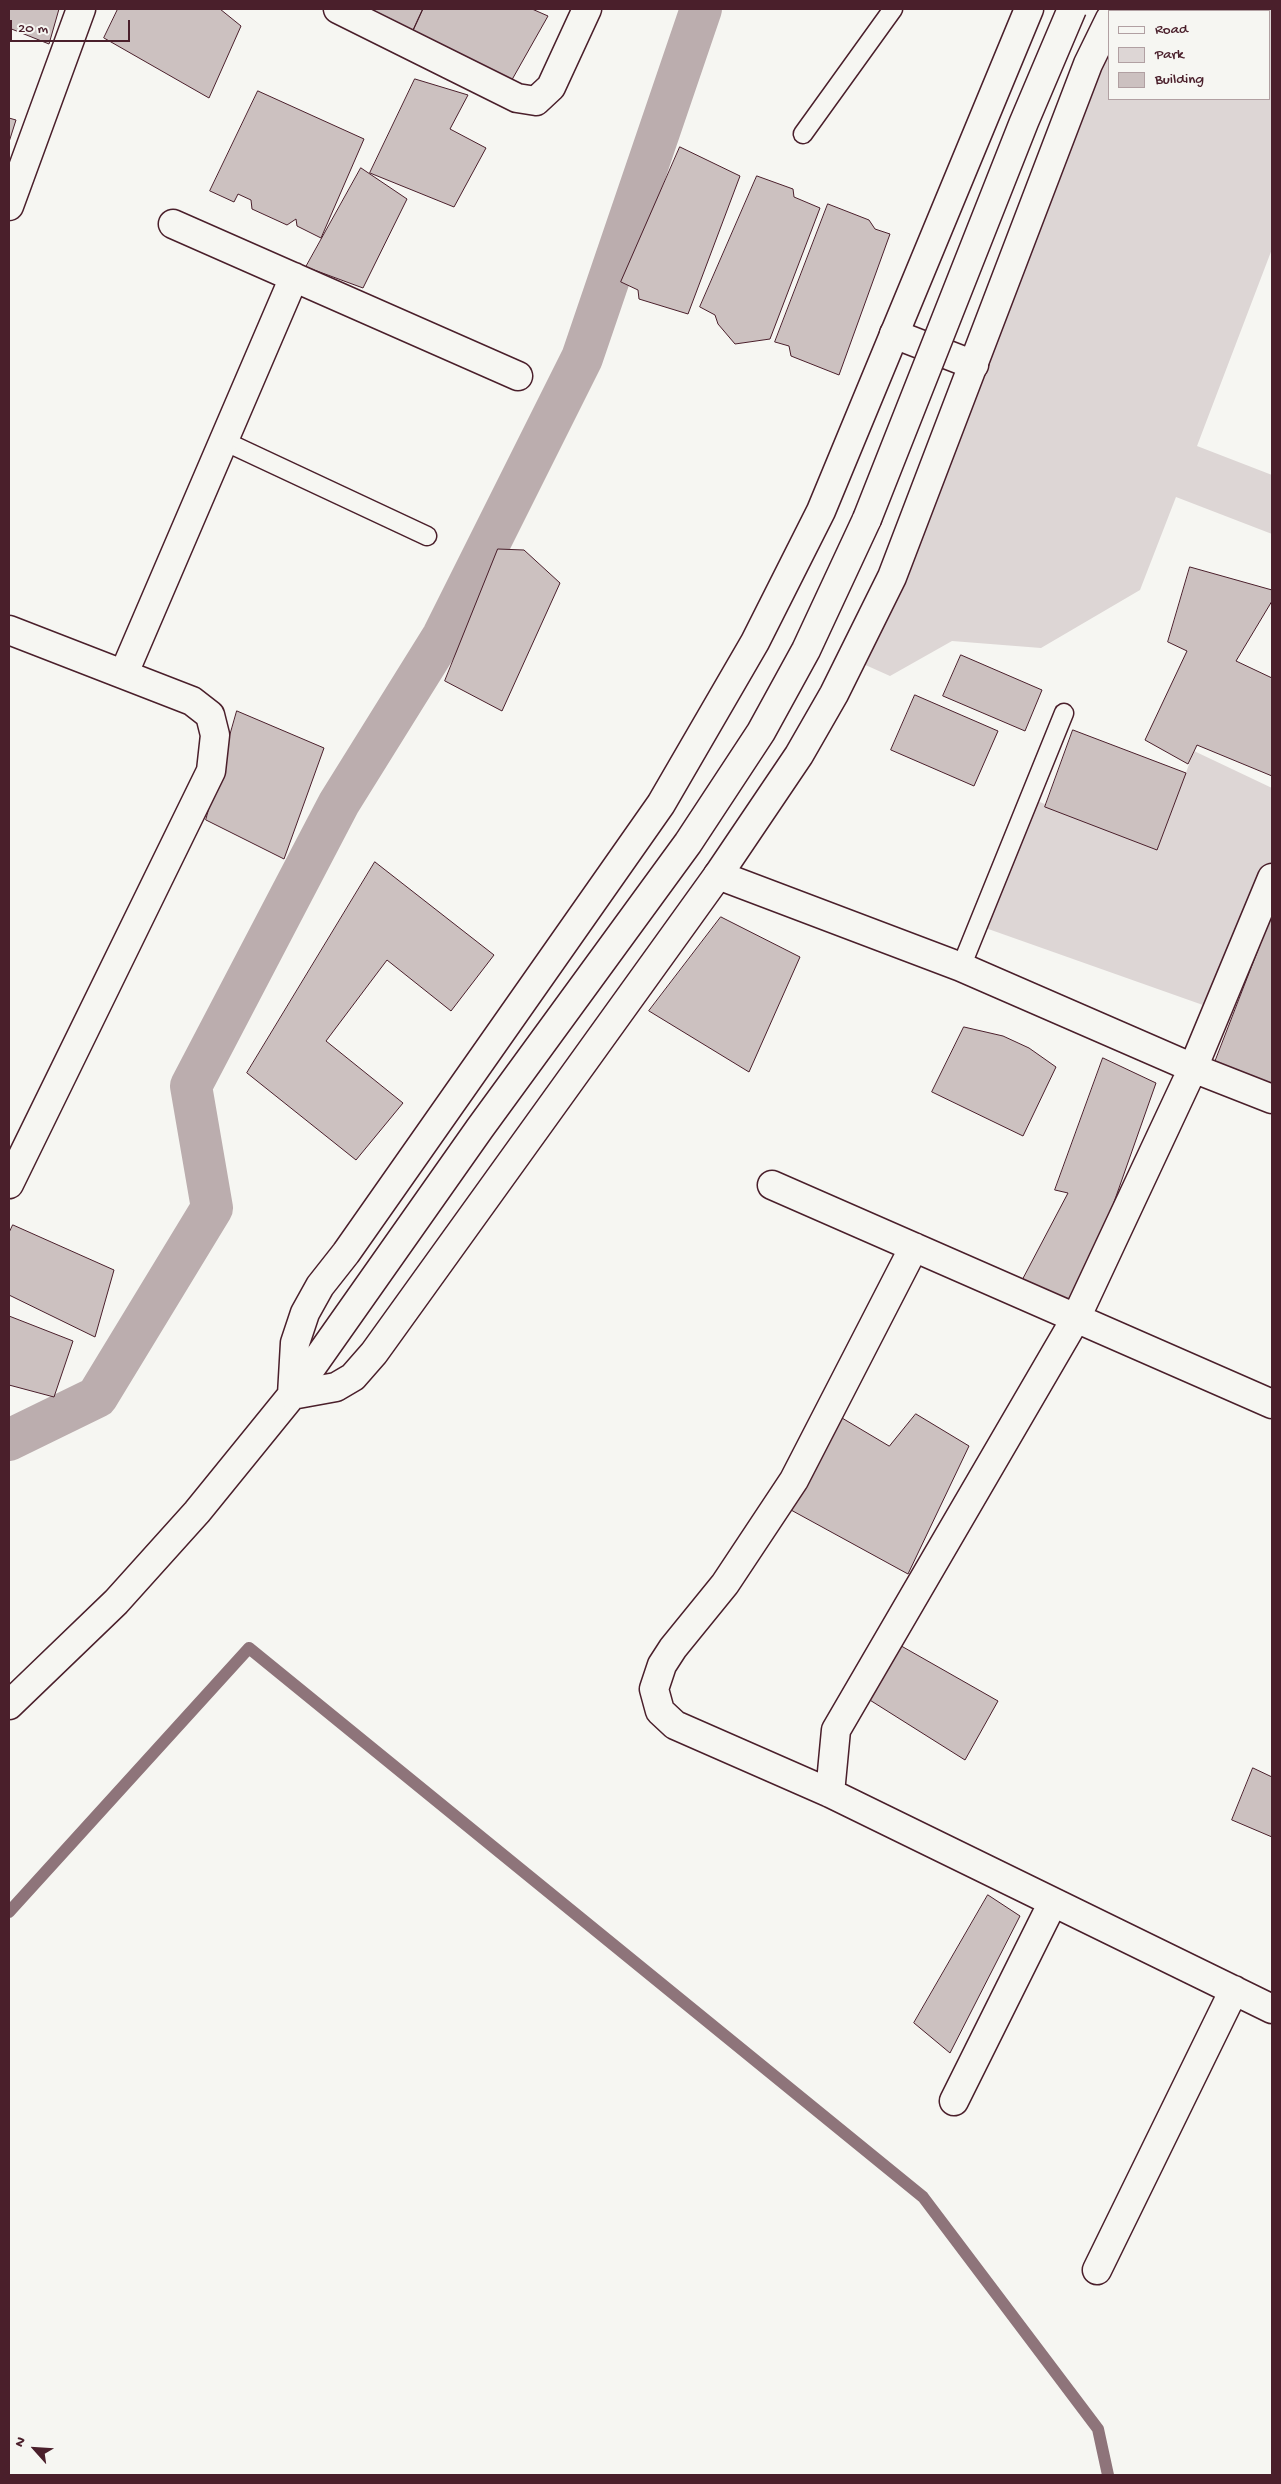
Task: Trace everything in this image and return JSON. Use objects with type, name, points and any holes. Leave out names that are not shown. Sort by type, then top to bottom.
[{"type":"main road","points":[[9,206],[81,9]]},
{"type":"main road","points":[[338,9],[517,98],[536,101],[551,87],[587,9]]},
{"type":"main road","points":[[292,1395],[295,1343],[305,1313],[320,1286],[346,1253],[661,804],[755,642],[821,511],[1030,9]]},
{"type":"main road","points":[[9,1705],[116,1602],[197,1512],[292,1395],[468,1144],[693,835],[761,732],[792,674],[866,519],[1024,122],[1072,9]]},
{"type":"main road","points":[[292,1395],[336,1387],[353,1377],[374,1353],[718,875],[799,756],[834,694],[892,577],[1088,64],[1108,23]]},
{"type":"main road","points":[[173,224],[518,376]]},
{"type":"main road","points":[[124,673],[294,277]]},
{"type":"main road","points":[[894,334],[974,365]]},
{"type":"main road","points":[[9,630],[124,673],[192,701],[210,715],[215,735],[211,771],[9,1184]]},
{"type":"main road","points":[[718,875],[960,967],[1193,1068],[1272,1099]]},
{"type":"main road","points":[[830,1793],[836,1730],[1076,1318],[1193,1068],[1272,878]]},
{"type":"main road","points":[[772,1185],[1272,1404]]},
{"type":"main road","points":[[914,1247],[794,1480],[725,1584],[673,1648],[662,1665],[654,1689],[660,1711],[675,1725],[830,1793],[1272,2009]]},
{"type":"main road","points":[[954,2101],[1053,1902]]},
{"type":"main road","points":[[1097,2270],[1234,1990]]},
{"type":"lane","points":[[804,134],[893,9]]},
{"type":"lane","points":[[224,441],[426,536]]},
{"type":"lane","points":[[960,967],[1064,713]]},
{"type":"green space","points":[[1272,9],[1272,249],[1197,446],[1272,475],[1272,534],[1176,497],[1140,590],[1041,648],[952,641],[890,676],[861,663],[1108,29],[1108,100],[1271,100],[1271,10],[1118,10]]},
{"type":"green space","points":[[1194,751],[1272,788],[1272,878],[1217,1010],[977,925],[1030,798],[1157,850]]},
{"type":"building","points":[[9,9],[59,9],[49,44],[9,28]]},
{"type":"building","points":[[118,9],[220,9],[241,26],[209,98],[104,38]]},
{"type":"building","points":[[365,9],[423,9],[412,33]]},
{"type":"building","points":[[423,9],[532,9],[548,16],[509,85],[412,33]]},
{"type":"building","points":[[415,79],[468,95],[450,129],[486,148],[454,207],[370,173]]},
{"type":"building","points":[[258,91],[364,139],[321,238],[297,226],[296,219],[287,225],[252,209],[251,200],[238,194],[234,202],[210,191]]},
{"type":"building","points":[[9,118],[16,120],[9,142]]},
{"type":"building","points":[[680,147],[740,176],[688,314],[639,299],[638,290],[621,282]]},
{"type":"building","points":[[361,168],[407,199],[363,288],[306,267]]},
{"type":"building","points":[[757,176],[793,189],[794,197],[820,208],[770,339],[735,344],[718,324],[715,315],[700,307]]},
{"type":"building","points":[[828,204],[869,220],[875,229],[890,234],[839,375],[791,356],[789,346],[775,342]]},
{"type":"building","points":[[498,549],[524,550],[560,583],[502,711],[445,681]]},
{"type":"building","points":[[1190,567],[1272,590],[1272,601],[1236,661],[1272,678],[1272,776],[1197,745],[1188,764],[1145,740],[1187,651],[1168,642]]},
{"type":"building","points":[[961,655],[1042,690],[1025,731],[943,696]]},
{"type":"building","points":[[915,695],[998,731],[974,786],[891,750]]},
{"type":"building","points":[[237,711],[324,748],[284,859],[206,820]]},
{"type":"building","points":[[1073,730],[1186,773],[1157,850],[1045,807]]},
{"type":"building","points":[[375,862],[494,955],[451,1011],[387,960],[326,1041],[403,1103],[356,1160],[247,1073]]},
{"type":"building","points":[[1272,914],[1272,1092],[1210,1075]]},
{"type":"building","points":[[721,917],[800,957],[749,1072],[649,1011]]},
{"type":"building","points":[[964,1027],[1003,1036],[1029,1048],[1056,1067],[1023,1136],[932,1092]]},
{"type":"building","points":[[1103,1058],[1156,1083],[1113,1205],[1063,1312],[1020,1284],[1068,1193],[1055,1190]]},
{"type":"building","points":[[13,1225],[114,1270],[95,1337],[9,1295],[9,1233]]},
{"type":"building","points":[[9,1316],[73,1341],[54,1397],[9,1385]]},
{"type":"building","points":[[916,1414],[969,1446],[908,1574],[791,1510],[842,1418],[889,1446]]},
{"type":"building","points":[[896,1643],[998,1701],[965,1760],[865,1697]]},
{"type":"building","points":[[1253,1768],[1272,1777],[1272,1837],[1232,1820]]},
{"type":"building","points":[[988,1895],[1020,1916],[950,2053],[914,2023]]},
{"type":"waterway","points":[[9,1440],[97,1397],[212,1208],[191,1086],[339,803],[443,636],[582,358],[701,9]]},
{"type":"waterway","points":[[9,1912],[249,1648],[923,2197],[1098,2429],[1108,2475]]}]
